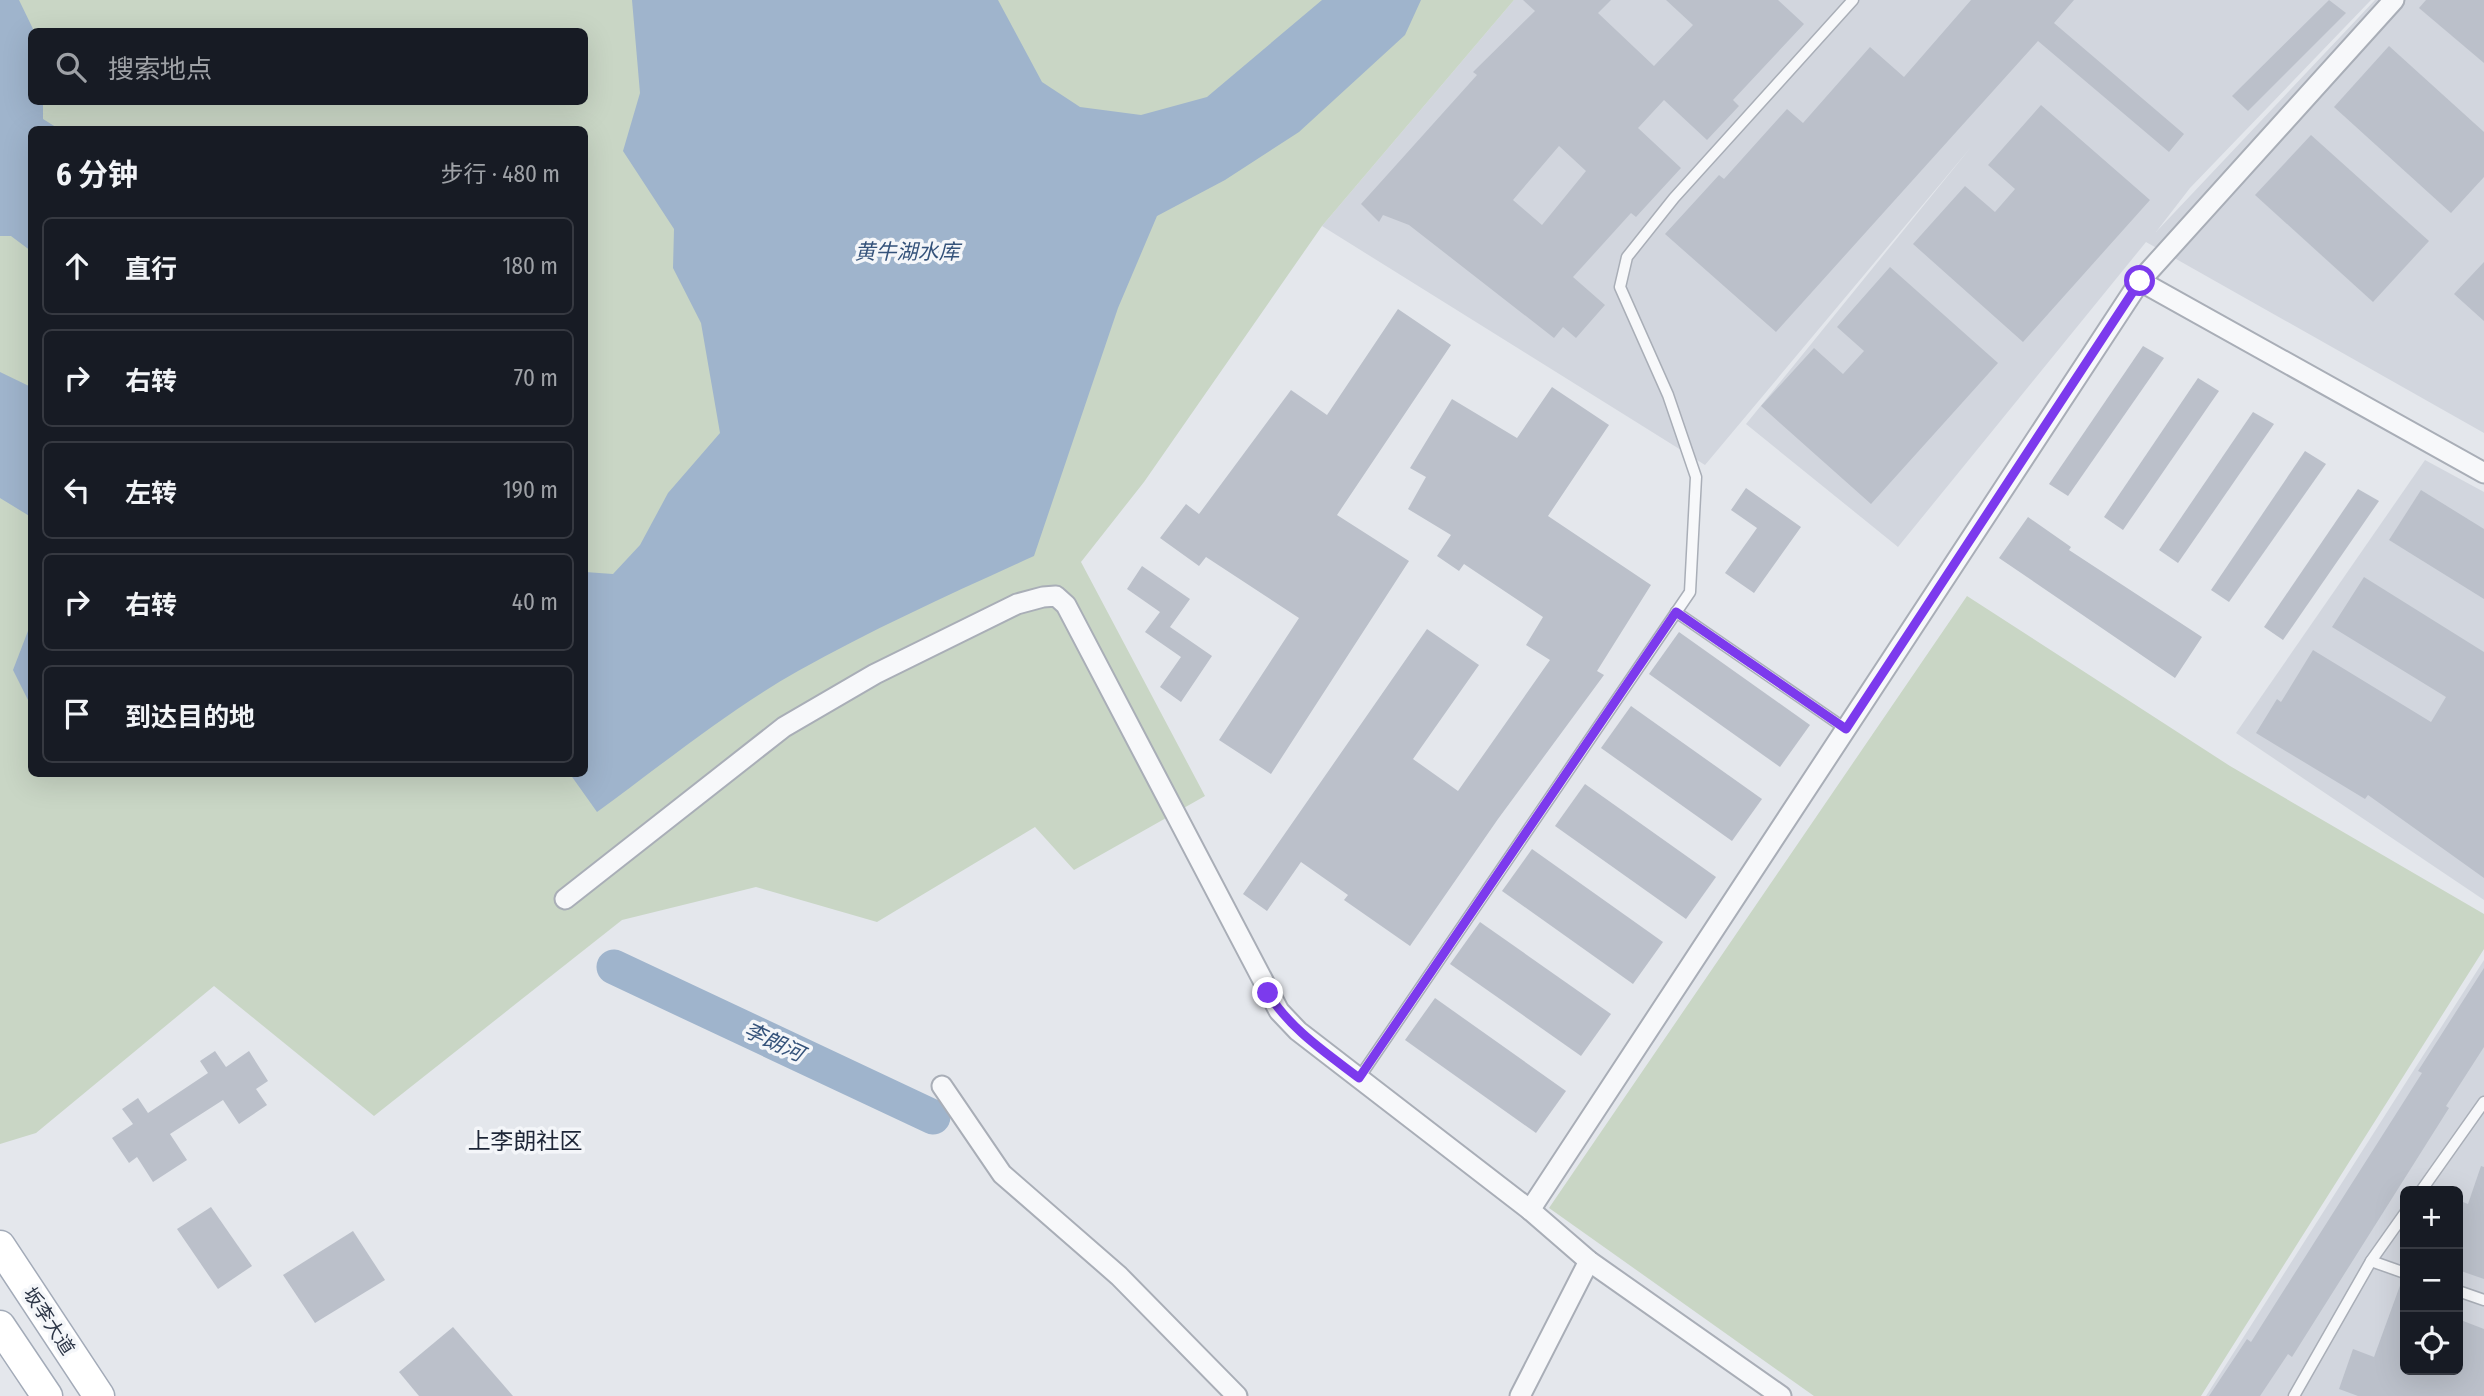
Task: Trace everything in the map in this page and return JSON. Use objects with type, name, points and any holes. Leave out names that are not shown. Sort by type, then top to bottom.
[{"type":"main road","name":"坂李大道","points":[[0,1246],[99,1396]]},
{"type":"main road","points":[[0,1326],[47,1396]]},
{"type":"street","points":[[1530,1210],[2140,281],[2394,0]]},
{"type":"street","points":[[2140,281],[2484,473]]},
{"type":"street","points":[[565,898],[784,727],[876,674],[1017,604],[1056,596],[1066,606],[1279,1011],[1298,1031],[1530,1210],[1589,1261],[1782,1396]]},
{"type":"street","points":[[942,1086],[1002,1174],[1119,1276],[1237,1396]]},
{"type":"street","points":[[1520,1396],[1589,1261]]},
{"type":"lane","points":[[1359,1078],[1690,592],[1696,477],[1668,396],[1620,287],[1627,257],[1674,198],[1853,0]]},
{"type":"lane","points":[[1676,612],[1846,729]]},
{"type":"lane","points":[[2425,1186],[2484,1102]]},
{"type":"lane","points":[[2294,1396],[2371,1261],[2400,1220]]},
{"type":"lane","points":[[2371,1261],[2400,1271]]},
{"type":"lane","points":[[2463,1293],[2484,1300]]},
{"type":"shaded area","points":[[1514,0],[2371,0],[2190,188],[2156,232],[2375,0],[2484,0],[2484,433],[2146,242],[1898,547],[1746,424],[1972,146],[1705,465],[1322,226]]},
{"type":"shaded area","points":[[2425,460],[2484,492],[2484,900],[2236,733]]},
{"type":"shaded area","points":[[2484,960],[2484,1396],[2206,1396]]},
{"type":"green space","points":[[0,0],[1514,0],[1322,226],[1144,482],[1081,562],[1205,796],[1074,870],[1035,827],[877,922],[756,887],[622,920],[374,1116],[214,986],[36,1133],[0,1144]]},
{"type":"green space","points":[[1967,596],[2230,766],[2484,914],[2484,949],[2201,1396],[1814,1396],[1549,1208]]},
{"type":"water","points":[[0,0],[19,0],[33,28],[28,28],[28,105],[43,105],[43,119],[54,126],[28,126],[28,249],[11,236],[0,236]]},
{"type":"water","name":"黄牛湖水库","points":[[632,0],[998,0],[1042,82],[1080,107],[1141,115],[1207,97],[1322,0],[1421,0],[1405,35],[1299,132],[1225,180],[1157,216],[1118,308],[1034,556],[886,625],[798,671],[721,721],[597,812],[572,777],[588,777],[588,572],[613,574],[640,545],[668,493],[720,433],[701,323],[673,268],[674,229],[623,151],[640,93]]},
{"type":"water","points":[[0,372],[28,386],[28,515],[0,498]]},
{"type":"water","points":[[28,631],[28,700],[13,670]]},
{"type":"building","points":[[1523,0],[1611,0],[1598,13],[1654,66],[1693,25],[1666,0],[1778,0],[1804,24],[1733,100],[1739,106],[1707,140],[1664,100],[1638,128],[1681,168],[1636,217],[1631,213],[1573,277],[1605,305],[1576,338],[1563,327],[1554,338],[1409,225],[1383,215],[1379,222],[1361,204],[1477,75],[1473,72],[1535,11]],"holes":[[[1559,146],[1586,171],[1542,225],[1513,200]]]},
{"type":"building","points":[[1971,0],[2074,0],[2054,23],[2184,134],[2169,152],[2038,41],[1776,332],[1665,234],[1719,175],[1724,179],[1787,109],[1803,123],[1870,47],[1904,77]]},
{"type":"building","points":[[2329,0],[2346,13],[2248,111],[2232,96]]},
{"type":"building","points":[[2426,0],[2484,0],[2484,63],[2419,8]]},
{"type":"building","points":[[2389,46],[2484,132],[2484,177],[2451,213],[2334,107]]},
{"type":"building","points":[[2041,105],[2150,200],[2023,342],[1913,244],[1965,186],[1995,212],[2015,189],[1988,165]]},
{"type":"building","points":[[2311,135],[2429,241],[2373,302],[2255,195]]},
{"type":"building","points":[[2484,262],[2484,321],[2454,294]]},
{"type":"building","points":[[1890,267],[1998,363],[1871,504],[1761,406],[1814,348],[1843,374],[1864,351],[1837,327]]},
{"type":"building","points":[[1398,309],[1451,345],[1337,515],[1409,561],[1271,774],[1219,740],[1299,618],[1206,557],[1199,566],[1160,538],[1186,504],[1199,514],[1291,390],[1327,415]]},
{"type":"building","points":[[2143,346],[2164,358],[2068,496],[2049,484]]},
{"type":"building","points":[[2198,378],[2219,391],[2123,530],[2104,517]]},
{"type":"building","points":[[1552,387],[1609,425],[1548,516],[1651,585],[1597,671],[1604,675],[1498,819],[1410,946],[1344,900],[1348,895],[1301,862],[1267,911],[1243,894],[1427,629],[1479,665],[1413,759],[1458,791],[1550,660],[1526,645],[1543,617],[1464,564],[1459,571],[1437,556],[1451,535],[1408,509],[1426,477],[1410,468],[1452,399],[1517,438]]},
{"type":"building","points":[[2253,412],[2274,424],[2178,563],[2159,550]]},
{"type":"building","points":[[2305,451],[2326,464],[2229,602],[2211,590]]},
{"type":"building","points":[[1746,488],[1801,527],[1754,593],[1725,573],[1757,528],[1731,510]]},
{"type":"building","points":[[2358,489],[2379,501],[2283,640],[2264,627]]},
{"type":"building","points":[[2421,490],[2484,529],[2484,599],[2389,540]]},
{"type":"building","points":[[2028,517],[2071,547],[2069,550],[2202,637],[2175,678],[1999,558]]},
{"type":"building","points":[[1142,566],[1190,599],[1170,627],[1212,656],[1181,702],[1160,687],[1181,657],[1145,632],[1160,612],[1127,589]]},
{"type":"building","points":[[2364,577],[2484,652],[2484,878],[2368,795],[2365,799],[2256,733],[2277,699],[2281,702],[2313,650],[2431,722],[2446,697],[2332,627]]},
{"type":"building","points":[[1679,632],[1810,725],[1780,767],[1649,674]]},
{"type":"building","points":[[1631,706],[1762,799],[1732,841],[1601,748]]},
{"type":"building","points":[[1585,784],[1716,877],[1686,919],[1555,826]]},
{"type":"building","points":[[1532,849],[1663,942],[1633,984],[1502,891]]},
{"type":"building","points":[[1480,922],[1611,1014],[1581,1056],[1450,964]]},
{"type":"building","points":[[2484,968],[2484,1047],[2446,1106],[2449,1108],[2292,1357],[2288,1354],[2260,1396],[2209,1396],[2247,1339],[2251,1342],[2422,1073],[2418,1071]]},
{"type":"building","points":[[1435,998],[1566,1091],[1536,1133],[1405,1040]]},
{"type":"building","points":[[215,1051],[226,1067],[249,1051],[268,1081],[256,1089],[267,1105],[239,1124],[223,1100],[170,1134],[187,1160],[153,1182],[137,1157],[129,1163],[112,1138],[133,1124],[122,1109],[138,1098],[148,1113],[208,1073],[200,1061]]},
{"type":"building","points":[[2481,1166],[2484,1167],[2484,1279],[2463,1272],[2463,1202],[2468,1204]]},
{"type":"building","points":[[211,1207],[252,1266],[218,1289],[177,1229]]},
{"type":"building","points":[[353,1231],[385,1280],[315,1323],[283,1275]]},
{"type":"building","points":[[2400,1286],[2400,1375],[2463,1375],[2463,1321],[2484,1329],[2484,1396],[2358,1396],[2339,1389],[2353,1349],[2374,1357]]},
{"type":"building","points":[[453,1327],[513,1396],[419,1396],[399,1372]]},
{"type":"waterway","name":"李朗河","points":[[614,967],[933,1117]]},
{"type":"district","name":"上李朗社区","points":[[525,1141]]},
{"type":"route","points":[[1268,993],[1279,1011],[1298,1031],[1359,1078],[1438,966],[1676,612],[1846,729],[2140,281]]}]
